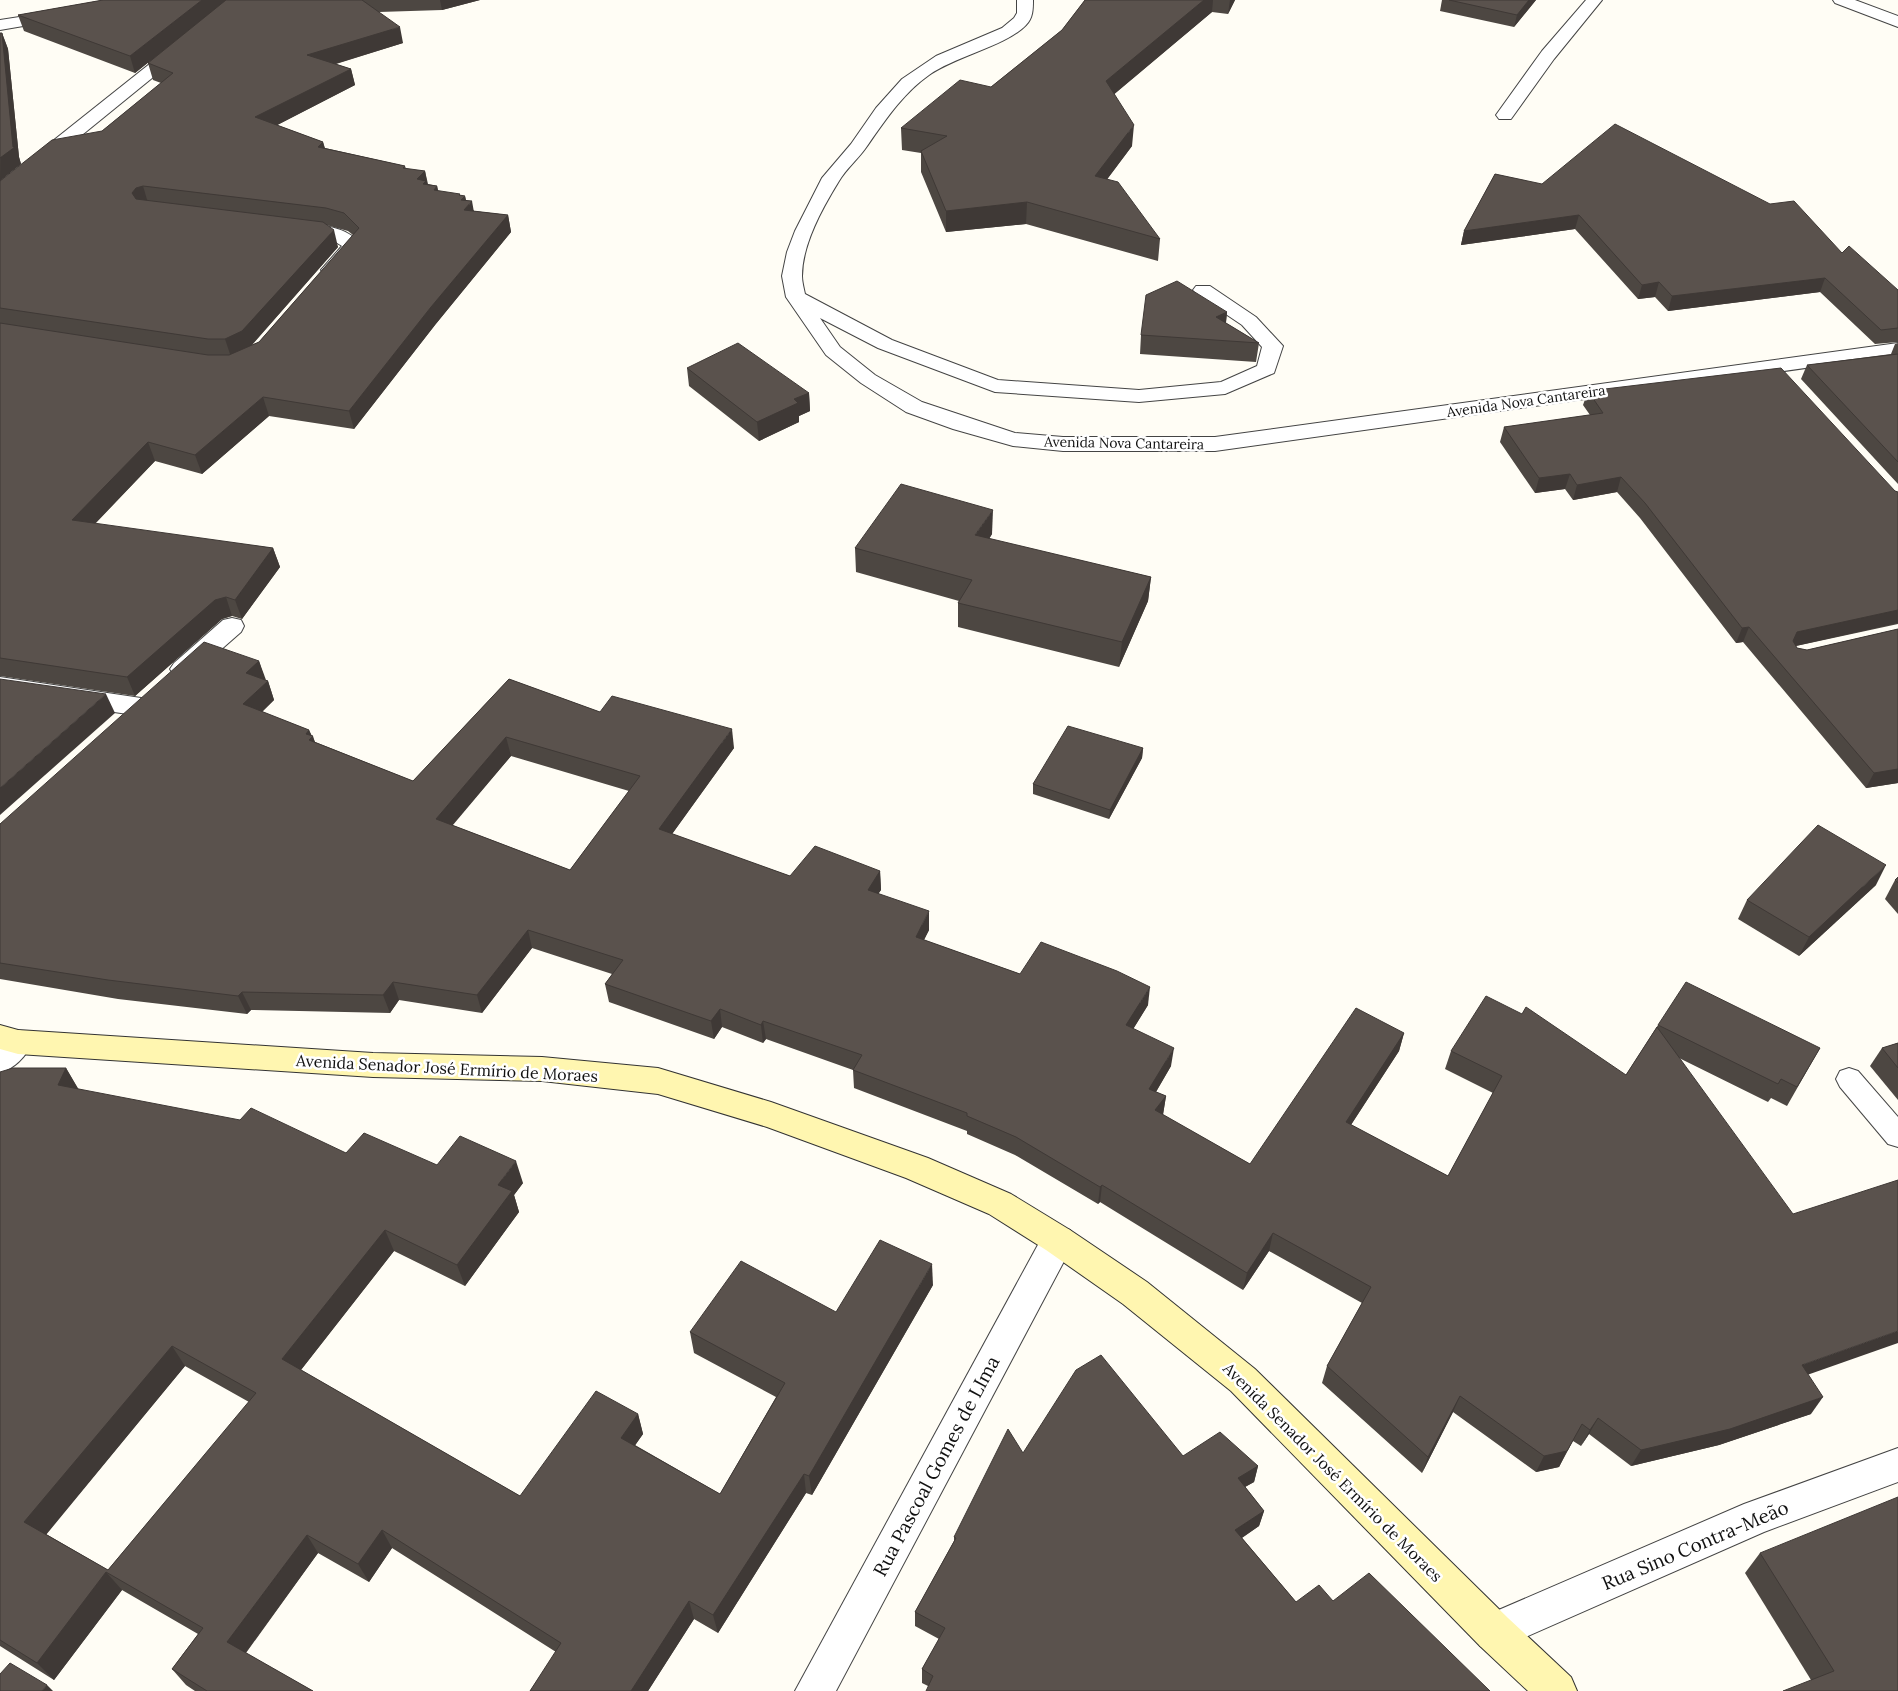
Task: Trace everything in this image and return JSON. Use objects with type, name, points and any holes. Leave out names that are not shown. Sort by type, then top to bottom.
[{"type":"main road","name":"Avenida Senador José Ermírio de Moraes","points":[[6,1047],[373,1065],[542,1069],[658,1081],[771,1115],[917,1168],[1000,1204],[1058,1240],[1135,1293],[1243,1380],[1494,1632],[1557,1691]]},
{"type":"street","points":[[0,192],[240,0]]},
{"type":"street","name":"Avenida Nova Cantareira","points":[[1025,0],[1027,6],[1021,21],[1008,31],[942,60],[908,84],[882,112],[857,148],[830,178],[804,232],[797,252],[792,276],[796,297],[833,351],[868,379],[914,407],[961,424],[1013,439],[1063,444],[1215,444],[1898,349]]},
{"type":"street","points":[[1505,115],[1548,55],[1594,0]]},
{"type":"street","points":[[1841,0],[1898,22]]},
{"type":"street","points":[[0,25],[76,13]]},
{"type":"street","points":[[282,227],[330,233],[340,236],[352,246],[320,283]]},
{"type":"street","points":[[796,297],[885,344],[995,386],[1139,396],[1224,388],[1267,369],[1273,346],[1249,321],[1203,290]]},
{"type":"street","points":[[1774,366],[1794,387]]},
{"type":"street","points":[[120,726],[232,626]]},
{"type":"street","points":[[0,686],[141,707]]},
{"type":"street","name":"Rua Pascoal Gomes de LIma","points":[[815,1691],[1058,1240]]},
{"type":"street","name":"Rua Sino Contra-Meão","points":[[1494,1632],[1758,1517],[1898,1465]]},
{"type":"lane","points":[[1849,1079],[1898,1136]]},
{"type":"building","points":[[103,0],[202,0],[130,56],[18,15]]},
{"type":"building","points":[[226,0],[362,0],[400,27],[307,55],[351,69],[255,117],[323,142],[318,147],[405,166],[403,168],[425,171],[417,179],[426,181],[423,184],[437,186],[434,190],[460,194],[465,196],[461,200],[472,201],[464,210],[508,215],[431,307],[349,411],[263,397],[195,455],[148,442],[72,520],[273,548],[235,600],[226,597],[215,600],[127,677],[0,658],[0,323],[208,355],[229,355],[259,342],[359,228],[344,213],[326,208],[143,186],[136,188],[132,193],[136,199],[323,222],[334,230],[242,331],[225,339],[208,339],[0,308],[0,181],[52,140],[102,131],[173,73],[148,63]]},
{"type":"building","points":[[1085,0],[1204,0],[1106,81],[1134,125],[1095,176],[1118,182],[1160,239],[1027,202],[946,211],[921,151],[947,136],[901,128],[960,80],[991,87],[1062,30]]},
{"type":"building","points":[[1449,0],[1529,0],[1517,15]]},
{"type":"building","points":[[0,33],[2,33],[13,147],[15,147],[0,158]]},
{"type":"building","points":[[1615,124],[1770,204],[1794,201],[1842,253],[1849,246],[1898,290],[1898,328],[1881,330],[1825,278],[1672,296],[1659,282],[1642,285],[1579,215],[1464,231],[1495,174],[1542,184]]},
{"type":"building","points":[[1177,281],[1227,312],[1216,317],[1259,343],[1141,335],[1146,295]]},
{"type":"building","points":[[738,343],[809,393],[794,399],[798,403],[757,422],[687,368]]},
{"type":"building","points":[[1898,354],[1898,462],[1807,365]]},
{"type":"building","points":[[1781,368],[1898,492],[1898,610],[1797,632],[1793,641],[1797,648],[1807,650],[1898,629],[1898,769],[1874,773],[1749,627],[1742,628],[1645,503],[1621,477],[1577,485],[1570,474],[1539,478],[1504,427],[1603,413],[1588,391]]},
{"type":"building","points":[[901,484],[993,510],[975,535],[1151,577],[1122,642],[958,603],[972,580],[855,548]]},
{"type":"building","points":[[204,642],[259,661],[246,673],[268,681],[243,704],[309,730],[306,734],[313,736],[309,740],[413,781],[509,679],[600,712],[612,696],[732,729],[659,829],[790,876],[815,846],[880,871],[868,890],[929,911],[916,937],[1020,974],[1041,942],[1117,971],[1150,987],[1126,1025],[1174,1048],[1149,1089],[1166,1096],[1155,1110],[1250,1164],[1356,1008],[1404,1033],[1346,1122],[1448,1176],[1502,1076],[1451,1051],[1486,996],[1522,1014],[1526,1007],[1626,1075],[1657,1027],[1793,1214],[1898,1180],[1898,1331],[1802,1365],[1823,1397],[1730,1429],[1641,1450],[1598,1418],[1590,1430],[1582,1424],[1567,1451],[1544,1456],[1460,1396],[1428,1457],[1327,1366],[1371,1287],[1273,1233],[1247,1273],[1102,1185],[1100,1187],[1016,1137],[967,1116],[967,1113],[853,1070],[862,1055],[763,1021],[761,1025],[720,1009],[711,1021],[605,984],[623,960],[528,930],[477,995],[393,982],[383,995],[242,992],[238,996],[108,980],[0,963],[0,824]],"holes":[[[506,737],[640,776],[570,870],[436,819]]]},
{"type":"building","points":[[0,679],[106,694],[0,788]]},
{"type":"building","points":[[1068,726],[1143,748],[1110,810],[1033,784]]},
{"type":"building","points":[[1818,825],[1886,865],[1809,937],[1747,900]]},
{"type":"building","points":[[1686,982],[1820,1048],[1797,1087],[1781,1079],[1778,1084],[1658,1025]]},
{"type":"building","points":[[1898,1043],[1898,1068],[1882,1048]]},
{"type":"building","points":[[13,1068],[66,1068],[58,1085],[240,1120],[251,1108],[346,1153],[364,1133],[437,1165],[460,1136],[516,1161],[498,1185],[512,1191],[457,1265],[385,1230],[282,1359],[520,1496],[596,1391],[638,1414],[621,1438],[720,1494],[785,1383],[690,1332],[741,1261],[836,1312],[880,1240],[932,1264],[809,1476],[804,1474],[713,1615],[689,1601],[631,1691],[530,1691],[561,1643],[382,1530],[358,1564],[307,1535],[227,1642],[313,1691],[207,1691],[172,1669],[203,1628],[106,1572],[37,1663],[0,1640],[0,1072]],"holes":[[[172,1346],[256,1393],[108,1570],[24,1522]]]},
{"type":"building","points":[[1101,1355],[1183,1456],[1220,1432],[1258,1466],[1238,1478],[1264,1511],[1235,1530],[1296,1602],[1319,1585],[1333,1601],[1369,1573],[1490,1691],[926,1691],[933,1676],[922,1669],[945,1628],[915,1612],[956,1538],[954,1537],[1008,1429],[1023,1453],[1076,1370]]},
{"type":"building","points":[[1898,1497],[1898,1691],[1783,1691],[1834,1671],[1760,1553]]},
{"type":"building","points":[[10,1663],[47,1685],[42,1691],[0,1691],[0,1674]]}]
